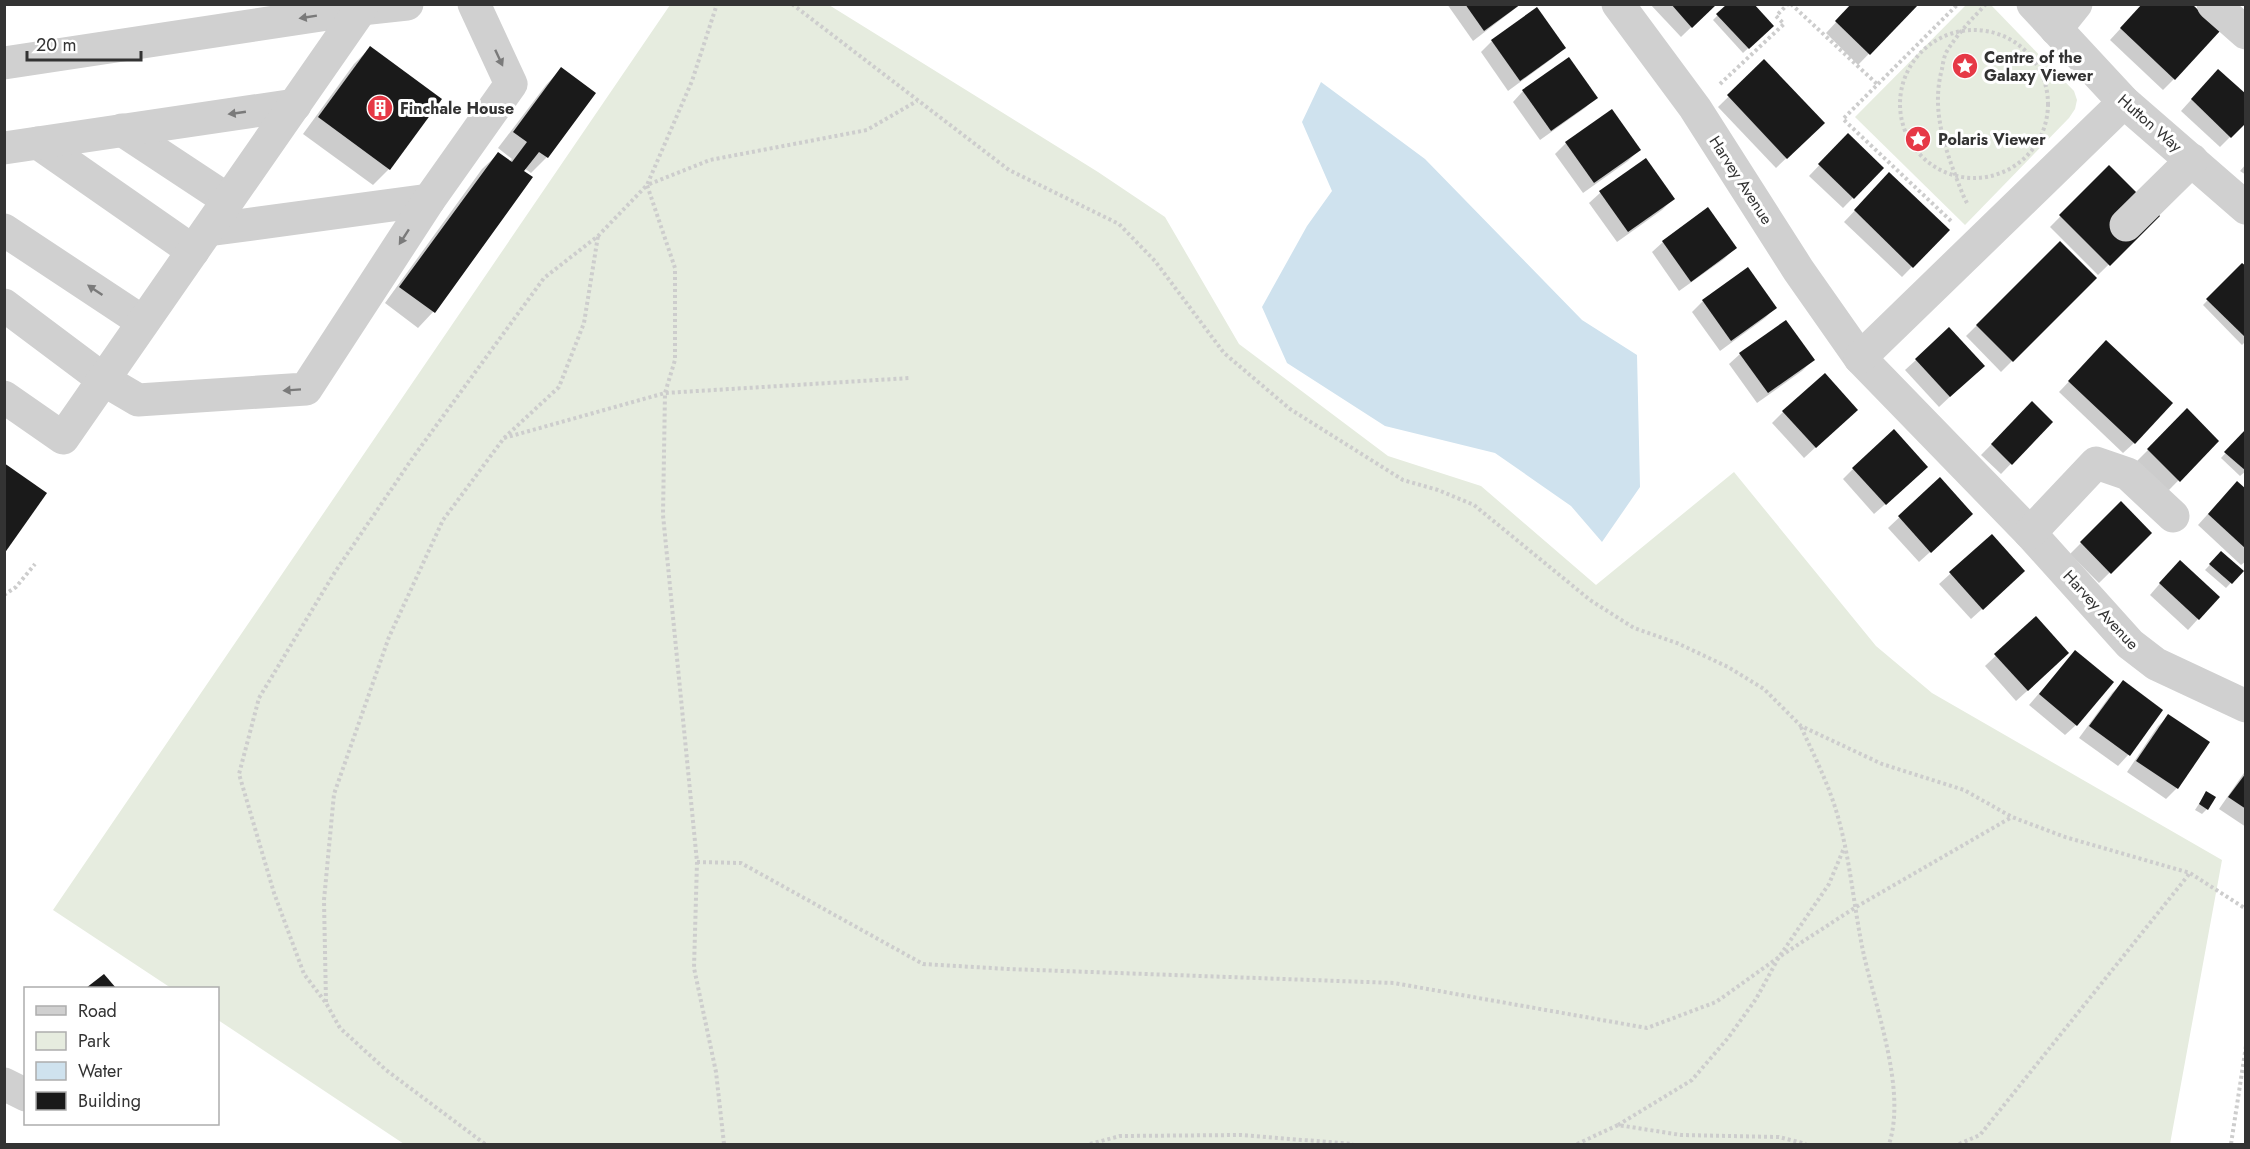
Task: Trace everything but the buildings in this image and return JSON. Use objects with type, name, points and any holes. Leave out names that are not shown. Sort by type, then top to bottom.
[{"type":"street","points":[[4,63],[407,4]]},
{"type":"street","points":[[4,305],[104,380],[138,400],[306,389],[429,200],[511,84],[474,4]]},
{"type":"street","name":"Harvey Avenue","points":[[1618,4],[1695,108],[1799,271],[1860,358],[2030,533],[2130,644],[2156,664],[2246,706]]},
{"type":"street","points":[[2033,4],[2066,17]]},
{"type":"street","points":[[2213,4],[2246,33]]},
{"type":"street","points":[[4,397],[63,438],[361,9]]},
{"type":"street","name":"Hutton Way","points":[[2066,17],[2124,102],[2246,208]]},
{"type":"street","points":[[1860,358],[2124,102]]},
{"type":"street","points":[[4,148],[295,105]]},
{"type":"street","points":[[122,130],[228,200]]},
{"type":"street","points":[[38,143],[200,241],[429,200]]},
{"type":"street","points":[[2126,225],[2192,160]]},
{"type":"street","points":[[4,230],[143,322]]},
{"type":"street","points":[[2030,533],[2096,463],[2128,474],[2173,516]]},
{"type":"street","points":[[4,1084],[24,1094]]},
{"type":"path","points":[[485,1144],[386,1070],[340,1028],[326,1003],[304,974],[274,893],[239,774],[259,698],[335,572],[467,382],[544,278],[598,236],[647,185],[692,81],[717,4]]},
{"type":"path","points":[[792,4],[1009,170],[1119,224],[1155,261],[1224,353],[1290,409],[1403,480],[1438,490],[1474,505],[1590,600],[1634,628],[1677,643],[1728,667],[1764,689],[1801,726],[1882,764],[1964,790],[2012,817],[2065,837],[2190,873],[2246,909]]},
{"type":"path","points":[[1695,108],[1784,24],[1776,16],[1790,4],[1877,84]]},
{"type":"path","points":[[1958,4],[1843,119],[1984,237]]},
{"type":"path","points":[[1984,237],[1975,214],[1962,195],[1943,141],[1938,112],[1938,82],[1946,53],[1960,32],[1986,4]]},
{"type":"path","points":[[1980,30],[1998,34],[2015,42],[2029,54],[2040,70],[2047,88],[2048,106],[2045,125],[2038,142],[2026,158],[2011,169],[1993,176],[1974,178],[1955,176],[1932,164],[1913,145],[1904,128],[1901,93],[1906,75],[1915,60],[1943,37],[1980,30]]},
{"type":"path","points":[[647,185],[710,160],[867,130],[917,101]]},
{"type":"path","points":[[647,185],[675,268],[675,360],[665,393],[663,514],[697,862],[694,968],[716,1072],[724,1144]]},
{"type":"path","points":[[326,1003],[324,900],[333,794],[389,637],[443,520],[504,438],[559,387],[584,323],[598,236]]},
{"type":"path","points":[[504,438],[665,393],[910,378]]},
{"type":"path","points":[[4,595],[16,587],[35,564]]},
{"type":"path","points":[[1801,726],[1835,807],[1857,908],[1863,950],[1892,1068],[1894,1129],[1889,1144]]},
{"type":"path","points":[[697,862],[741,863],[923,964],[1394,983],[1647,1028],[1716,1002],[1779,957],[1857,908],[2012,817]]},
{"type":"path","points":[[1577,1144],[1618,1125],[1692,1080],[1728,1038],[1756,999],[1779,957],[1829,884],[1845,848]]},
{"type":"path","points":[[1959,1144],[1980,1135],[2190,873]]},
{"type":"path","points":[[2231,1144],[2246,1046]]},
{"type":"path","points":[[2240,1087],[2246,1080]]},
{"type":"path","points":[[1618,1125],[1681,1135],[1779,1137],[1806,1144]]},
{"type":"path","points":[[1090,1144],[1119,1136],[1241,1136],[1353,1144]]},
{"type":"green space","points":[[670,5],[829,5],[1098,172],[1165,217],[1239,344],[1388,456],[1481,486],[1596,585],[1734,472],[1876,646],[1932,693],[2222,860],[2170,1144],[404,1144],[219,1021],[219,987],[169,987],[53,910]]},
{"type":"green space","points":[[1966,5],[1991,5],[2074,91],[2077,100],[2075,109],[2069,118],[1965,225],[1855,117]]},
{"type":"water","points":[[1321,82],[1425,159],[1582,320],[1637,355],[1640,487],[1602,542],[1571,506],[1495,453],[1385,426],[1287,363],[1262,307],[1307,226],[1332,191],[1302,122]]},
{"type":"place","name":"Centre of the Galaxy Viewer","points":[[1965,66]]},
{"type":"place","name":"Finchale House","points":[[380,108]]},
{"type":"place","name":"Polaris Viewer","points":[[1918,139]]}]
